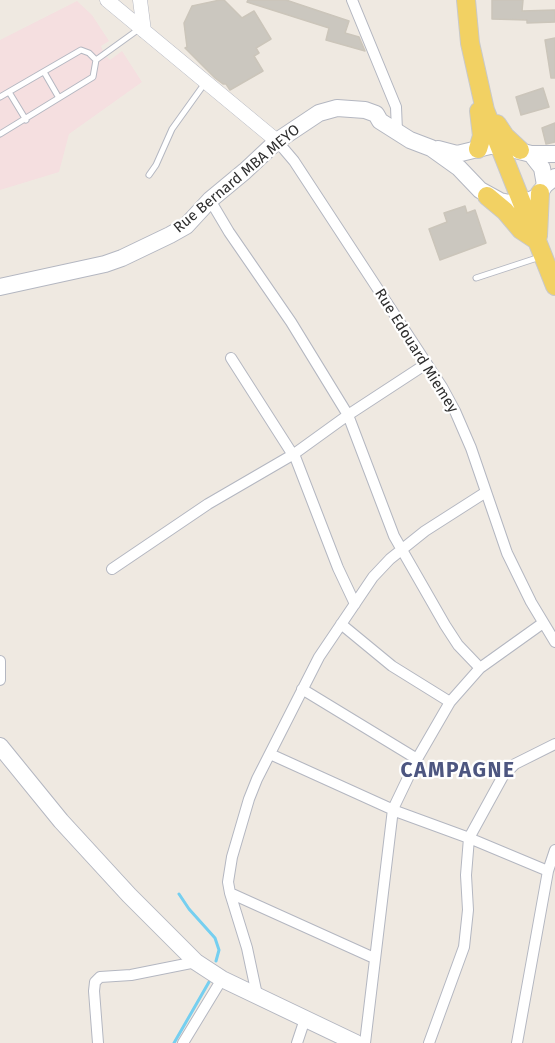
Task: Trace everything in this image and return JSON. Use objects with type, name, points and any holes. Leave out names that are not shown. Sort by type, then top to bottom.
[{"type":"main road","points":[[466,0],[470,43],[485,110],[555,286]]},
{"type":"main road","points":[[473,183],[467,170],[473,151],[482,136],[476,76]]},
{"type":"main road","points":[[476,76],[500,129],[542,168],[547,185],[540,248]]},
{"type":"main road","name":"Rue Bernard MBA MEYO","points":[[0,287],[87,269],[122,258],[186,226],[210,200],[276,141],[319,113],[337,108],[365,110],[376,114],[380,121],[410,140],[431,148]]},
{"type":"main road","points":[[431,148],[457,154],[490,146],[500,146],[526,152],[555,154]]},
{"type":"main road","points":[[431,148],[459,168],[540,248]]},
{"type":"main road","points":[[487,196],[509,203],[521,203],[530,200],[547,185]]},
{"type":"main road","points":[[1,751],[129,895],[196,962],[222,979],[356,1043]]},
{"type":"street","points":[[111,3],[128,8],[139,0]]},
{"type":"street","points":[[139,0],[142,29]]},
{"type":"street","points":[[352,0],[396,107],[396,131]]},
{"type":"street","points":[[111,3],[276,141]]},
{"type":"street","name":"Rue Edouard Miemey","points":[[276,141],[294,161],[456,411],[507,553],[555,642]]},
{"type":"street","points":[[210,200],[229,232],[291,322],[348,415],[393,536],[458,645],[480,668]]},
{"type":"street","points":[[231,358],[293,454],[338,568],[355,604]]},
{"type":"street","points":[[112,569],[208,504],[293,454],[426,364]]},
{"type":"street","points":[[257,995],[228,882],[232,857],[249,799],[319,657],[373,577],[402,550],[441,520],[486,492]]},
{"type":"street","points":[[365,1043],[393,809],[417,759],[450,702],[480,668],[543,623]]},
{"type":"street","points":[[341,624],[392,666],[450,702]]},
{"type":"street","points":[[0,660],[0,680]]},
{"type":"street","points":[[302,689],[417,759]]},
{"type":"street","points":[[429,1043],[464,947],[468,910],[466,875],[468,838],[503,776],[515,764],[555,744]]},
{"type":"street","points":[[270,754],[393,809],[548,871]]},
{"type":"street","points":[[517,1043],[548,871],[555,850]]},
{"type":"street","points":[[230,893],[374,958]]},
{"type":"street","points":[[98,1043],[94,991],[95,982],[100,977],[130,975],[196,962]]},
{"type":"street","points":[[183,1043],[222,979]]},
{"type":"street","points":[[297,1043],[305,1019]]},
{"type":"lane","points":[[0,134],[93,77],[96,60],[142,29]]},
{"type":"lane","points":[[0,97],[81,50],[89,52],[96,60]]},
{"type":"lane","points":[[44,72],[59,98]]},
{"type":"lane","points":[[148,175],[156,165],[172,129],[205,83]]},
{"type":"lane","points":[[9,92],[26,120]]},
{"type":"lane","points":[[476,278],[540,248]]},
{"type":"shaded area","points":[[77,1],[92,15],[109,41],[101,46],[104,54],[110,60],[122,51],[142,82],[69,134],[59,172],[0,190],[0,40]]},
{"type":"building","points":[[224,0],[242,18],[254,11],[271,39],[256,48],[259,53],[254,56],[263,71],[230,90],[185,48],[187,47],[184,23],[192,6]]},
{"type":"building","points":[[248,0],[286,0],[349,21],[345,33],[359,37],[365,51],[326,40],[329,28],[247,2]]},
{"type":"building","points":[[492,0],[523,0],[522,11],[555,10],[555,22],[527,23],[527,20],[492,19]]},
{"type":"building","points":[[555,38],[555,78],[551,78],[545,40]]},
{"type":"building","points":[[543,88],[549,107],[521,115],[516,97]]},
{"type":"building","points":[[555,123],[555,142],[546,144],[542,128]]},
{"type":"building","points":[[465,206],[467,213],[475,210],[486,243],[440,260],[429,229],[447,222],[444,213]]},
{"type":"waterway","points":[[179,894],[215,938],[219,950],[216,961]]},
{"type":"waterway","points":[[174,1043],[209,982]]},
{"type":"district","name":"CAMPAGNE","points":[[458,771]]}]
